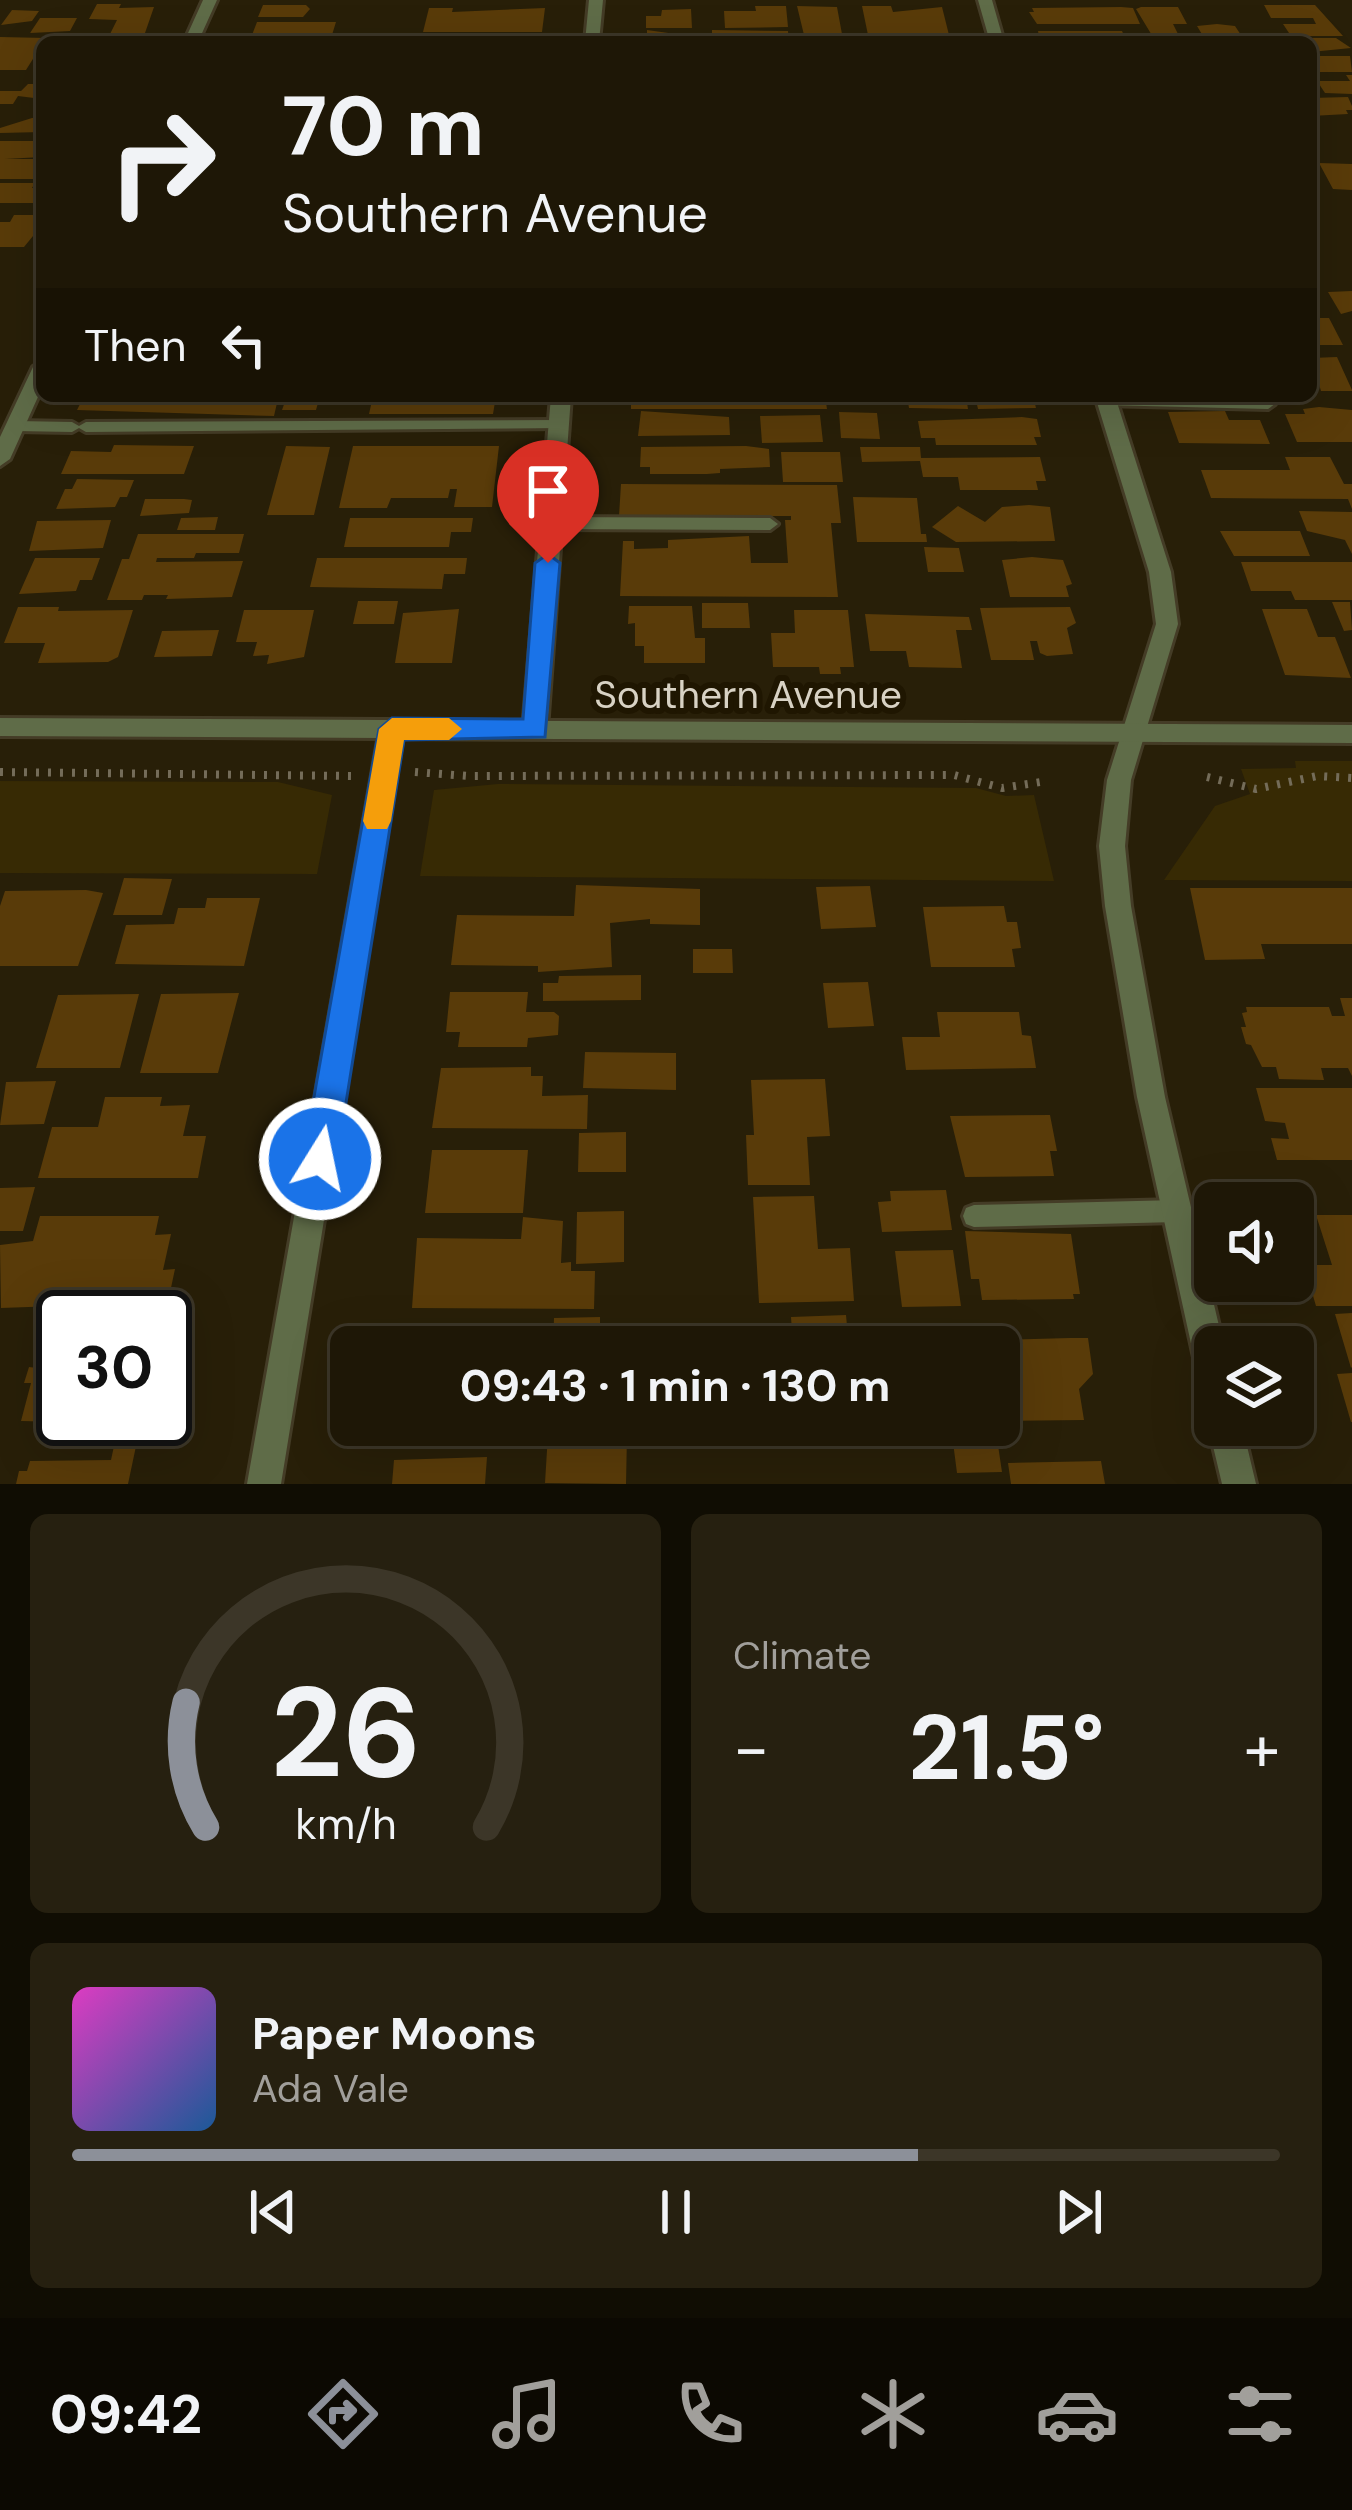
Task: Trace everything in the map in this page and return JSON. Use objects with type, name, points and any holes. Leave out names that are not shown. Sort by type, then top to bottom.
[{"type":"street","points":[[194,36],[210,0]]},
{"type":"street","points":[[593,36],[596,0]]},
{"type":"street","points":[[985,0],[995,36]]},
{"type":"street","points":[[0,459],[36,380]]},
{"type":"street","points":[[536,729],[560,402]]},
{"type":"street","points":[[1107,402],[1166,597],[1167,623],[1119,780],[1114,866],[1151,1097],[1203,1326]]},
{"type":"street","name":"Southern Avenue","points":[[0,727],[1352,734]]},
{"type":"street","points":[[264,1484],[392,729]]},
{"type":"street","points":[[1230,1446],[1239,1484]]},
{"type":"lane","points":[[1203,402],[1268,404]]},
{"type":"lane","points":[[16,425],[558,425]]},
{"type":"lane","points":[[550,524],[770,524]]},
{"type":"lane","points":[[974,1216],[1177,1211]]},
{"type":"path","points":[[0,772],[344,776]]},
{"type":"path","points":[[434,772],[468,776],[954,775],[1002,788],[1047,782]]},
{"type":"path","points":[[1207,777],[1256,790],[1317,776],[1352,778]]},
{"type":"shaded area","points":[[1295,761],[1352,761],[1352,881],[1164,880],[1215,806],[1250,794],[1241,769],[1296,768]]},
{"type":"shaded area","points":[[0,781],[278,782],[332,795],[317,874],[0,873]]},
{"type":"shaded area","points":[[498,784],[976,788],[1006,796],[1034,795],[1054,881],[420,876],[434,790]]},
{"type":"building","points":[[97,4],[154,7],[145,33],[110,34],[117,20],[89,19]]},
{"type":"building","points":[[263,5],[306,5],[310,9],[303,17],[258,17]]},
{"type":"building","points":[[1264,5],[1315,5],[1343,36],[1291,36],[1283,24],[1316,24],[1313,18],[1271,18]]},
{"type":"building","points":[[755,6],[786,6],[788,27],[725,28],[724,11],[756,11]]},
{"type":"building","points":[[797,6],[837,7],[842,34],[804,35]]},
{"type":"building","points":[[862,6],[891,6],[893,12],[942,7],[949,35],[868,35]]},
{"type":"building","points":[[1178,7],[1187,24],[1173,24],[1179,36],[1152,36],[1136,9]]},
{"type":"building","points":[[429,8],[453,8],[452,12],[545,8],[542,32],[423,32]]},
{"type":"building","points":[[1032,8],[1133,8],[1140,24],[1037,24],[1029,12],[1034,12]]},
{"type":"building","points":[[691,9],[692,28],[646,28],[646,16]]},
{"type":"building","points":[[12,10],[39,11],[32,21],[1,25]]},
{"type":"building","points":[[40,18],[77,18],[70,31],[30,33]]},
{"type":"building","points":[[257,22],[336,22],[332,35],[252,35]]},
{"type":"building","points":[[1197,26],[1235,26],[1241,35],[1203,36]]},
{"type":"building","points":[[647,30],[690,36],[647,36]]},
{"type":"building","points":[[712,30],[788,31],[788,36],[712,36]]},
{"type":"building","points":[[1038,31],[1122,31],[1124,36],[1039,36]]},
{"type":"building","points":[[0,37],[36,38],[36,54],[26,70],[0,70]]},
{"type":"building","points":[[1317,38],[1336,38],[1351,48],[1317,51]]},
{"type":"building","points":[[1317,56],[1350,56],[1352,72],[1317,72]]},
{"type":"building","points":[[1346,75],[1352,75],[1352,94],[1325,93],[1317,81],[1350,81]]},
{"type":"building","points":[[36,84],[36,98],[18,96],[13,104],[0,104],[0,91],[21,91]]},
{"type":"building","points":[[1348,97],[1352,110],[1317,116],[1317,98]]},
{"type":"building","points":[[36,118],[36,132],[0,133],[0,128]]},
{"type":"building","points":[[0,141],[36,141],[36,157],[5,159],[36,159],[36,179],[0,179]]},
{"type":"building","points":[[1319,163],[1352,164],[1352,190],[1333,189]]},
{"type":"building","points":[[0,183],[35,183],[36,203],[0,203]]},
{"type":"building","points":[[14,215],[36,215],[36,232],[24,247],[0,247],[0,222],[10,222]]},
{"type":"building","points":[[1352,291],[1352,311],[1341,314],[1328,292]]},
{"type":"building","points":[[1317,318],[1329,318],[1343,345],[1317,345]]},
{"type":"building","points":[[1337,357],[1352,391],[1321,391],[1317,358]]},
{"type":"building","points":[[81,402],[277,403],[274,416],[77,410]]},
{"type":"building","points":[[285,402],[318,402],[316,410],[282,410]]},
{"type":"building","points":[[372,402],[495,402],[493,414],[369,414]]},
{"type":"building","points":[[631,402],[826,402],[827,409],[631,409]]},
{"type":"building","points":[[840,402],[899,405],[840,405]]},
{"type":"building","points":[[908,402],[967,402],[968,409],[909,408]]},
{"type":"building","points":[[976,402],[1034,402],[1036,408],[978,409]]},
{"type":"building","points":[[1303,409],[1352,410],[1352,442],[1297,442],[1285,414],[1305,414]]},
{"type":"building","points":[[641,411],[729,417],[730,435],[638,436]]},
{"type":"building","points":[[1225,411],[1229,420],[1260,420],[1270,444],[1179,443],[1168,412]]},
{"type":"building","points":[[839,412],[877,413],[880,439],[841,438]]},
{"type":"building","points":[[820,415],[823,442],[762,443],[760,416]]},
{"type":"building","points":[[1037,419],[1041,437],[1034,437],[1037,445],[936,445],[935,438],[921,438],[918,421]]},
{"type":"building","points":[[114,445],[194,446],[184,474],[61,474],[71,451],[111,452]]},
{"type":"building","points":[[286,446],[330,447],[314,515],[267,515]]},
{"type":"building","points":[[353,446],[499,446],[492,507],[454,507],[457,489],[450,489],[448,498],[391,498],[387,508],[339,508]]},
{"type":"building","points":[[641,447],[769,449],[770,467],[650,474],[650,467],[640,467]]},
{"type":"building","points":[[860,447],[920,447],[921,458],[1040,457],[1046,481],[1036,481],[1038,490],[960,490],[958,477],[923,477],[920,461],[862,462]]},
{"type":"building","points":[[781,452],[840,452],[843,482],[783,482]]},
{"type":"building","points":[[1285,457],[1330,457],[1344,484],[1352,484],[1352,509],[1348,499],[1211,498],[1201,470],[1290,470]]},
{"type":"building","points":[[77,479],[134,480],[127,497],[120,497],[115,507],[56,509],[65,489],[72,489]]},
{"type":"building","points":[[621,484],[837,485],[841,523],[831,523],[838,597],[620,596],[623,541],[634,541],[634,549],[668,548],[668,540],[749,536],[751,563],[788,563],[785,520],[791,520],[791,516],[619,516]]},
{"type":"building","points":[[853,497],[917,498],[921,534],[926,534],[927,542],[857,542]]},
{"type":"building","points":[[145,499],[192,500],[189,513],[140,516]]},
{"type":"building","points":[[958,506],[985,522],[1002,507],[1050,507],[1055,541],[956,542],[932,527]]},
{"type":"building","points":[[1299,511],[1352,512],[1352,554],[1345,540],[1307,531]]},
{"type":"building","points":[[218,517],[215,530],[177,530],[181,518]]},
{"type":"building","points":[[350,518],[473,518],[471,532],[451,532],[449,547],[344,547]]},
{"type":"building","points":[[111,520],[103,548],[29,551],[37,521]]},
{"type":"building","points":[[1220,531],[1300,531],[1310,556],[1234,556]]},
{"type":"building","points":[[138,534],[244,534],[239,553],[196,553],[194,558],[157,558],[156,562],[243,561],[232,597],[144,595],[142,600],[107,600],[122,559],[129,559]]},
{"type":"building","points":[[924,547],[959,548],[964,572],[928,572]]},
{"type":"building","points":[[35,558],[100,558],[92,580],[80,580],[76,591],[19,594]]},
{"type":"building","points":[[317,558],[467,558],[465,574],[444,574],[442,589],[310,587]]},
{"type":"building","points":[[1002,560],[1063,560],[1072,584],[1066,586],[1069,597],[1010,597]]},
{"type":"building","points":[[1241,562],[1352,562],[1352,600],[1295,600],[1291,591],[1251,591]]},
{"type":"building","points":[[358,601],[398,601],[394,624],[353,624]]},
{"type":"building","points":[[1332,602],[1350,602],[1352,630],[1344,631]]},
{"type":"building","points":[[702,603],[748,603],[750,628],[702,628]]},
{"type":"building","points":[[629,606],[692,606],[695,638],[705,638],[705,663],[644,663],[644,646],[635,646],[635,623],[628,624]]},
{"type":"building","points":[[18,607],[133,610],[118,657],[108,662],[38,663],[45,643],[4,643]]},
{"type":"building","points":[[1070,607],[1076,623],[1067,628],[1073,654],[1047,656],[1040,653],[1037,641],[1030,641],[1034,660],[991,660],[980,608]]},
{"type":"building","points":[[459,609],[452,663],[395,663],[403,613]]},
{"type":"building","points":[[1262,609],[1307,609],[1318,637],[1335,637],[1351,678],[1285,675]]},
{"type":"building","points":[[244,610],[314,610],[304,657],[267,664],[269,655],[253,656],[257,642],[236,642]]},
{"type":"building","points":[[794,610],[848,610],[854,667],[840,667],[841,674],[820,674],[819,667],[773,667],[771,633],[795,633]]},
{"type":"building","points":[[865,614],[969,617],[972,630],[956,630],[962,668],[909,667],[906,651],[870,651]]},
{"type":"building","points":[[219,630],[212,656],[154,657],[162,631]]},
{"type":"building","points":[[124,878],[172,879],[162,915],[113,915]]},
{"type":"building","points":[[576,885],[700,889],[700,925],[650,924],[650,919],[610,923],[612,967],[538,972],[538,966],[451,965],[457,915],[574,916]]},
{"type":"building","points":[[870,886],[876,927],[821,929],[816,887]]},
{"type":"building","points":[[1190,888],[1352,888],[1352,944],[1261,944],[1265,959],[1205,960]]},
{"type":"building","points":[[5,891],[103,893],[78,966],[0,966],[0,906]]},
{"type":"building","points":[[207,898],[260,898],[244,966],[115,964],[126,925],[174,924],[178,908],[205,908]]},
{"type":"building","points":[[1004,906],[1007,922],[1017,922],[1021,948],[1012,949],[1015,967],[931,967],[923,907]]},
{"type":"building","points":[[693,949],[732,949],[733,973],[693,973]]},
{"type":"building","points":[[641,975],[641,1000],[543,1001],[543,983],[558,983],[559,976]]},
{"type":"building","points":[[868,982],[874,1026],[828,1028],[823,983]]},
{"type":"building","points":[[450,992],[528,992],[526,1012],[554,1012],[559,1016],[558,1035],[528,1038],[527,1047],[458,1047],[460,1032],[446,1032]]},
{"type":"building","points":[[239,993],[218,1073],[140,1073],[161,994]]},
{"type":"building","points":[[139,994],[120,1068],[36,1068],[58,995]]},
{"type":"building","points":[[1340,998],[1352,998],[1352,1076],[1348,1068],[1321,1068],[1324,1080],[1279,1079],[1276,1067],[1262,1067],[1246,1044],[1241,1027],[1246,1027],[1242,1013],[1247,1012],[1246,1007],[1329,1007],[1332,1016],[1345,1016]]},
{"type":"building","points":[[937,1012],[1019,1012],[1022,1035],[1031,1036],[1036,1068],[906,1070],[902,1037],[940,1037]]},
{"type":"building","points":[[585,1052],[676,1053],[676,1090],[583,1088]]},
{"type":"building","points":[[531,1067],[531,1076],[543,1076],[542,1096],[588,1095],[587,1129],[432,1128],[441,1068]]},
{"type":"building","points":[[825,1079],[830,1136],[807,1137],[810,1185],[748,1185],[746,1135],[754,1135],[751,1080]]},
{"type":"building","points":[[56,1081],[44,1124],[0,1125],[6,1082]]},
{"type":"building","points":[[1256,1088],[1352,1088],[1352,1160],[1277,1160],[1271,1138],[1289,1139],[1285,1123],[1265,1121]]},
{"type":"building","points":[[105,1097],[162,1097],[160,1106],[190,1105],[183,1136],[206,1136],[198,1178],[38,1178],[52,1127],[98,1127]]},
{"type":"building","points":[[1050,1115],[1057,1151],[1050,1151],[1054,1176],[965,1177],[950,1116]]},
{"type":"building","points":[[626,1132],[626,1172],[578,1172],[579,1133]]},
{"type":"building","points":[[432,1150],[528,1150],[523,1213],[425,1213]]},
{"type":"building","points":[[35,1187],[23,1231],[0,1231],[0,1188]]},
{"type":"building","points":[[946,1190],[952,1230],[882,1232],[878,1202],[891,1201],[890,1191]]},
{"type":"building","points":[[814,1196],[818,1249],[850,1248],[854,1301],[759,1303],[753,1197]]},
{"type":"building","points":[[624,1211],[624,1262],[576,1264],[577,1212]]},
{"type":"building","points":[[1316,1215],[1352,1215],[1352,1306],[1316,1306],[1314,1265],[1332,1265]]},
{"type":"building","points":[[40,1216],[159,1216],[155,1235],[171,1234],[163,1270],[175,1269],[171,1290],[36,1290],[36,1307],[1,1308],[0,1245],[33,1241]]},
{"type":"building","points":[[523,1217],[563,1221],[561,1263],[571,1262],[571,1271],[595,1271],[594,1309],[412,1308],[417,1238],[521,1239]]},
{"type":"building","points":[[965,1231],[1071,1234],[1080,1294],[1073,1294],[1074,1299],[982,1300],[979,1279],[971,1279]]},
{"type":"building","points":[[953,1250],[961,1306],[902,1307],[895,1251]]},
{"type":"building","points":[[1352,1313],[1352,1367],[1351,1368],[1335,1314]]},
{"type":"building","points":[[846,1315],[847,1326],[792,1326],[791,1317]]},
{"type":"building","points":[[600,1317],[600,1326],[554,1326],[554,1318]]},
{"type":"building","points":[[1088,1338],[1093,1374],[1079,1389],[1084,1420],[1020,1421],[1020,1340]]},
{"type":"building","points":[[29,1367],[36,1368],[36,1421],[21,1421],[31,1383],[24,1383]]},
{"type":"building","points":[[1352,1373],[1352,1422],[1351,1422],[1337,1374]]},
{"type":"building","points":[[114,1446],[136,1446],[128,1484],[16,1484],[19,1471],[27,1471],[30,1461],[111,1460]]},
{"type":"building","points":[[547,1446],[627,1446],[626,1484],[545,1483]]},
{"type":"building","points":[[953,1446],[998,1446],[1002,1472],[957,1473]]},
{"type":"building","points":[[487,1457],[485,1484],[392,1484],[394,1460]]},
{"type":"building","points":[[1101,1461],[1105,1484],[1011,1484],[1008,1463]]},
{"type":"slow traffic","points":[[377,821],[392,729],[449,729]]},
{"type":"route","points":[[320,1159],[392,729],[536,729],[548,563]]}]
